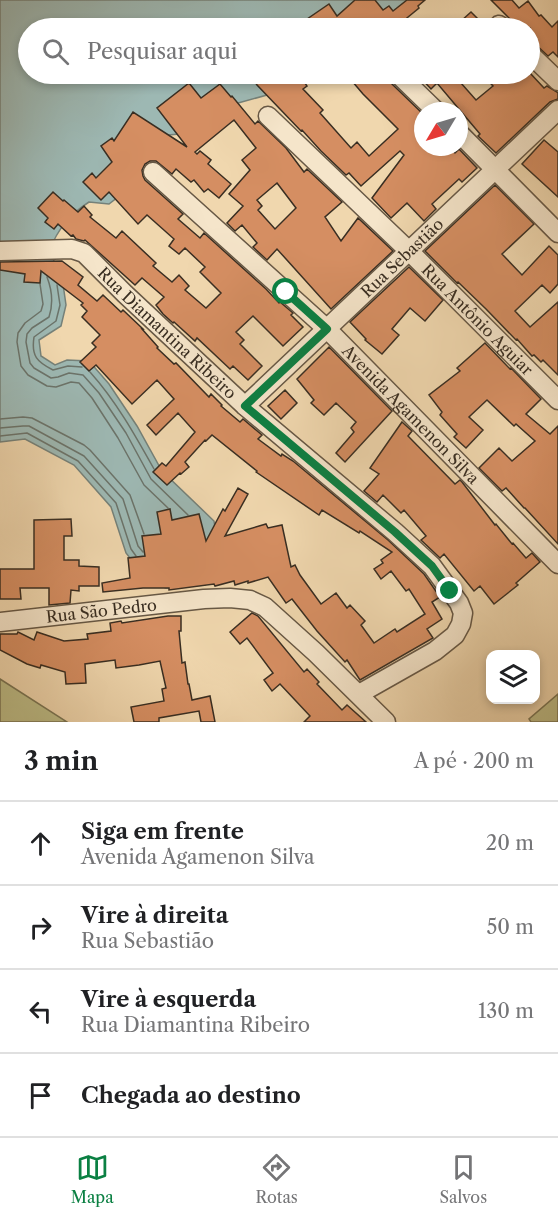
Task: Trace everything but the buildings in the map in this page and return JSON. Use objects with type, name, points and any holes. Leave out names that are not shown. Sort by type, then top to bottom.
[{"type":"street","points":[[540,64],[558,81]]},
{"type":"street","points":[[408,84],[427,102]]},
{"type":"street","name":"Rua Sebastião","points":[[245,406],[558,110]]},
{"type":"street","name":"Rua Antônio Aguiar","points":[[268,116],[409,251],[558,400]]},
{"type":"street","points":[[468,142],[558,233]]},
{"type":"street","name":"Avenida Agamenon Silva","points":[[153,172],[327,329],[556,559]]},
{"type":"street","name":"Rua Diamantina Ribeiro","points":[[0,251],[72,249],[84,253],[245,406],[432,566],[464,613],[455,635],[435,651],[358,694]]},
{"type":"street","name":"Rua São Pedro","points":[[0,622],[204,599],[250,600],[265,607],[386,722]]},
{"type":"green space","points":[[0,679],[67,722],[0,722]]},
{"type":"green space","points":[[558,694],[558,722],[531,722],[529,719]]},
{"type":"water","points":[[0,0],[416,0],[387,18],[18,18],[18,84],[301,84],[231,105],[192,133],[156,136],[118,197],[109,204],[89,202],[82,207],[65,223],[49,251],[62,277],[66,305],[61,326],[39,340],[41,356],[55,365],[67,360],[89,361],[109,384],[137,426],[162,471],[214,521],[222,565],[205,585],[166,588],[149,582],[126,553],[111,507],[74,465],[25,439],[0,442]]},
{"type":"route","points":[[286,292],[327,329],[245,406],[395,532],[432,566],[450,591]]}]
